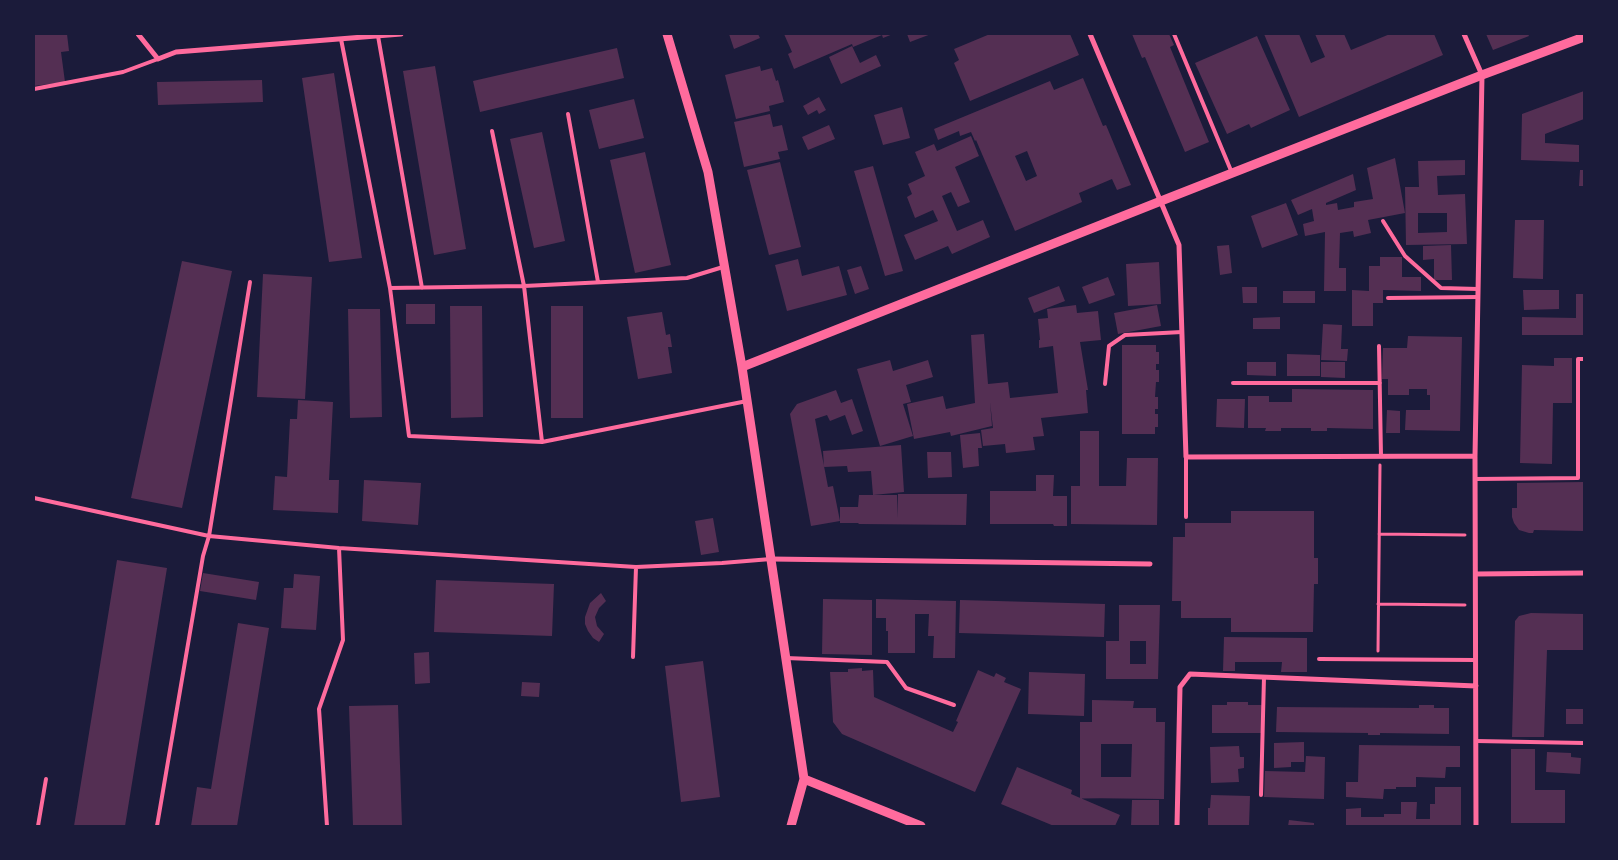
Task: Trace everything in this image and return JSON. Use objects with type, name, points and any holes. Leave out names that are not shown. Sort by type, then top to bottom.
[{"type":"street","points":[[138,34],[158,59],[176,52],[401,34]]},
{"type":"street","points":[[667,34],[708,172],[742,368],[804,779],[791,826]]},
{"type":"street","points":[[1090,34],[1179,245],[1186,457],[1475,456]]},
{"type":"street","points":[[1464,34],[1482,75],[1475,456],[1476,826]]},
{"type":"street","points":[[742,368],[1161,200],[1584,37]]},
{"type":"street","points":[[771,559],[1150,564]]},
{"type":"street","points":[[1476,574],[1584,574]]},
{"type":"street","points":[[1177,826],[1180,687],[1190,674],[1476,686]]},
{"type":"street","points":[[804,779],[921,826]]},
{"type":"lane","points":[[1174,34],[1232,173]]},
{"type":"lane","points":[[378,36],[422,288]]},
{"type":"lane","points":[[341,39],[390,288],[408,436],[542,442],[747,401]]},
{"type":"lane","points":[[34,89],[123,72],[158,59]]},
{"type":"lane","points":[[568,114],[598,282]]},
{"type":"lane","points":[[492,130],[524,286],[542,442]]},
{"type":"lane","points":[[1382,221],[1405,256],[1441,288],[1478,289]]},
{"type":"lane","points":[[390,288],[524,286],[687,278],[725,266]]},
{"type":"lane","points":[[158,826],[203,556],[209,536],[250,282]]},
{"type":"lane","points":[[1388,298],[1478,297]]},
{"type":"lane","points":[[1106,384],[1109,346],[1125,335],[1182,332]]},
{"type":"lane","points":[[1379,346],[1381,456]]},
{"type":"lane","points":[[1475,479],[1578,478],[1578,359],[1584,359]]},
{"type":"lane","points":[[1233,383],[1380,383]]},
{"type":"lane","points":[[1186,457],[1186,517]]},
{"type":"lane","points":[[34,498],[209,536],[339,548],[636,567],[771,559]]},
{"type":"lane","points":[[327,826],[319,709],[343,640],[339,548]]},
{"type":"lane","points":[[633,657],[636,567]]},
{"type":"lane","points":[[786,658],[887,662],[906,688],[954,705]]},
{"type":"lane","points":[[1319,659],[1476,660]]},
{"type":"lane","points":[[1261,795],[1264,677]]},
{"type":"lane","points":[[1476,741],[1584,743]]},
{"type":"lane","points":[[38,826],[46,779]]},
{"type":"path","points":[[1378,659],[1378,534],[1381,456]]},
{"type":"path","points":[[1378,534],[1475,535]]},
{"type":"path","points":[[1378,604],[1476,605]]},
{"type":"building","points":[[34,34],[67,34],[69,51],[61,52],[65,82],[34,86]]},
{"type":"building","points":[[729,34],[758,34],[760,38],[734,49]]},
{"type":"building","points":[[784,34],[893,34],[883,38],[882,35],[853,47],[852,44],[794,69],[788,54],[792,52]]},
{"type":"building","points":[[907,34],[931,34],[910,42]]},
{"type":"building","points":[[990,34],[1070,34],[1079,55],[970,101],[954,63],[959,60],[954,49]]},
{"type":"building","points":[[1132,34],[1169,34],[1174,45],[1170,47],[1209,142],[1185,152],[1145,57],[1142,58]]},
{"type":"building","points":[[1264,34],[1299,34],[1311,63],[1325,57],[1315,34],[1344,34],[1351,50],[1390,34],[1434,34],[1443,55],[1299,117]]},
{"type":"building","points":[[1486,34],[1528,34],[1529,36],[1493,50]]},
{"type":"building","points":[[1257,36],[1290,110],[1251,128],[1249,124],[1227,134],[1195,63]]},
{"type":"building","points":[[852,46],[860,63],[876,55],[881,66],[841,84],[829,57]]},
{"type":"building","points":[[617,48],[624,78],[480,112],[473,81]]},
{"type":"building","points":[[435,66],[466,249],[434,255],[403,71]]},
{"type":"building","points":[[760,66],[761,71],[772,68],[776,81],[778,80],[784,102],[769,106],[770,111],[736,119],[725,75]]},
{"type":"building","points":[[334,73],[362,258],[329,262],[302,78]]},
{"type":"building","points":[[1083,78],[1103,126],[1106,125],[1131,185],[1117,190],[1112,179],[1079,193],[1082,202],[1015,231],[971,132],[960,136],[959,131],[938,140],[934,129],[1050,81],[1054,90]],"holes":[[[1027,151],[1037,176],[1026,181],[1015,156]]]},
{"type":"building","points":[[262,80],[263,102],[158,105],[157,82]]},
{"type":"building","points":[[1584,91],[1584,119],[1545,134],[1545,143],[1579,145],[1579,162],[1521,160],[1522,114]]},
{"type":"building","points":[[819,97],[826,110],[819,114],[817,110],[808,115],[803,106]]},
{"type":"building","points":[[634,99],[644,138],[599,149],[589,110]]},
{"type":"building","points":[[902,107],[910,138],[883,145],[874,115]]},
{"type":"building","points":[[770,114],[773,127],[782,125],[788,150],[778,152],[780,159],[744,167],[734,122]]},
{"type":"building","points":[[829,125],[835,139],[808,150],[802,137]]},
{"type":"building","points":[[542,132],[565,241],[534,248],[510,139]]},
{"type":"building","points":[[971,136],[979,156],[955,167],[970,202],[958,207],[951,192],[942,196],[957,231],[983,220],[990,237],[952,254],[948,246],[915,260],[904,235],[938,221],[933,210],[915,218],[907,197],[912,194],[908,184],[925,176],[915,152],[934,144],[937,151]]},
{"type":"building","points":[[645,152],[671,265],[635,273],[610,160]]},
{"type":"building","points":[[1395,158],[1405,213],[1368,220],[1371,233],[1354,237],[1353,231],[1340,233],[1339,268],[1346,268],[1346,291],[1324,291],[1325,232],[1305,236],[1303,224],[1314,221],[1312,209],[1298,215],[1291,200],[1353,174],[1356,190],[1326,203],[1326,205],[1337,203],[1338,210],[1354,207],[1354,202],[1373,199],[1367,168]]},
{"type":"building","points":[[1465,160],[1465,175],[1437,176],[1438,195],[1465,194],[1467,244],[1406,245],[1405,187],[1419,187],[1418,161]],"holes":[[[1418,213],[1447,213],[1447,232],[1418,233]]]},
{"type":"building","points":[[780,162],[801,247],[769,255],[747,170]]},
{"type":"building","points":[[873,166],[903,271],[885,276],[854,171]]},
{"type":"building","points":[[1580,170],[1584,170],[1584,186],[1579,186]]},
{"type":"building","points":[[1286,203],[1298,235],[1262,248],[1251,216]]},
{"type":"building","points":[[1515,220],[1544,220],[1543,279],[1513,278]]},
{"type":"building","points":[[1229,245],[1232,273],[1220,275],[1217,246]]},
{"type":"building","points":[[1451,245],[1452,280],[1434,280],[1434,259],[1423,260],[1423,246]]},
{"type":"building","points":[[1380,257],[1402,257],[1402,277],[1421,277],[1421,291],[1383,290],[1383,303],[1373,303],[1373,326],[1352,326],[1352,290],[1369,291],[1369,266],[1380,266]]},
{"type":"building","points":[[798,259],[802,276],[839,266],[847,295],[787,311],[775,265]]},
{"type":"building","points":[[182,261],[232,271],[182,508],[131,498]]},
{"type":"building","points":[[1159,262],[1161,304],[1128,306],[1126,264]]},
{"type":"building","points":[[861,266],[869,289],[855,294],[847,270]]},
{"type":"building","points":[[263,274],[312,277],[305,399],[257,397]]},
{"type":"building","points":[[1108,277],[1115,295],[1089,304],[1082,287]]},
{"type":"building","points":[[1059,286],[1065,301],[1034,313],[1028,298]]},
{"type":"building","points":[[1242,287],[1257,287],[1257,303],[1243,303]]},
{"type":"building","points":[[1523,290],[1559,290],[1559,309],[1524,310]]},
{"type":"building","points":[[1283,291],[1315,291],[1315,303],[1283,303]]},
{"type":"building","points":[[1576,294],[1584,294],[1584,335],[1522,335],[1522,317],[1576,318]]},
{"type":"building","points":[[406,304],[435,304],[435,324],[406,324]]},
{"type":"building","points":[[1076,305],[1077,313],[1098,311],[1101,340],[1080,342],[1088,390],[1086,390],[1088,413],[1041,418],[1044,436],[1033,437],[1035,450],[1006,453],[1005,444],[983,446],[981,430],[993,428],[990,402],[992,426],[951,436],[950,432],[914,439],[907,404],[943,396],[946,409],[975,403],[971,335],[984,334],[988,384],[1008,382],[1010,398],[1058,393],[1053,346],[1039,348],[1038,319],[1048,318],[1047,309]]},
{"type":"building","points":[[1157,305],[1161,326],[1118,334],[1114,313]]},
{"type":"building","points":[[450,306],[482,306],[483,417],[451,418]]},
{"type":"building","points":[[551,306],[583,306],[583,418],[551,418]]},
{"type":"building","points":[[348,309],[380,309],[382,417],[350,418]]},
{"type":"building","points":[[662,312],[666,335],[670,334],[672,347],[668,347],[672,373],[638,379],[627,317]]},
{"type":"building","points":[[1280,317],[1280,329],[1253,329],[1253,318]]},
{"type":"building","points":[[1323,324],[1342,325],[1341,349],[1348,349],[1347,361],[1321,360]]},
{"type":"building","points":[[1408,336],[1462,337],[1460,431],[1405,430],[1406,410],[1430,410],[1430,395],[1427,395],[1427,389],[1409,389],[1409,395],[1388,395],[1388,379],[1382,379],[1383,348],[1407,348]]},
{"type":"building","points":[[1122,345],[1156,345],[1156,352],[1159,352],[1159,364],[1156,364],[1156,370],[1159,370],[1159,382],[1156,382],[1155,397],[1158,397],[1158,409],[1155,409],[1155,414],[1158,414],[1158,427],[1155,427],[1155,434],[1122,434]]},
{"type":"building","points":[[1287,354],[1320,355],[1320,376],[1287,376]]},
{"type":"building","points":[[1554,358],[1572,358],[1572,403],[1553,403],[1552,464],[1520,463],[1522,365],[1554,366]]},
{"type":"building","points":[[890,360],[893,371],[928,360],[933,377],[906,385],[911,402],[903,404],[913,436],[880,446],[857,369]]},
{"type":"building","points":[[1247,362],[1276,362],[1276,376],[1247,375]]},
{"type":"building","points":[[1321,362],[1345,362],[1345,378],[1321,377]]},
{"type":"building","points":[[1292,389],[1373,390],[1373,429],[1327,428],[1327,431],[1311,431],[1311,428],[1281,428],[1281,431],[1265,431],[1266,428],[1248,428],[1248,396],[1269,396],[1269,402],[1292,402]]},
{"type":"building","points":[[836,390],[841,403],[852,399],[863,431],[852,435],[845,415],[830,421],[827,415],[815,419],[828,487],[833,486],[840,521],[811,526],[790,414],[797,404]]},
{"type":"building","points":[[1217,399],[1245,399],[1244,428],[1216,427]]},
{"type":"building","points":[[298,400],[333,402],[329,480],[339,480],[338,513],[273,510],[275,476],[287,477],[290,419],[297,419]]},
{"type":"building","points":[[1387,410],[1400,411],[1400,433],[1386,433]]},
{"type":"building","points":[[1080,431],[1099,431],[1099,486],[1126,486],[1127,458],[1158,458],[1157,525],[1071,524],[1071,486],[1080,486]]},
{"type":"building","points":[[980,433],[982,448],[978,448],[979,466],[963,468],[960,435]]},
{"type":"building","points":[[901,445],[904,492],[873,495],[871,471],[848,472],[847,466],[824,467],[823,451]]},
{"type":"building","points":[[927,452],[951,452],[952,477],[928,478]]},
{"type":"building","points":[[1036,475],[1054,475],[1053,496],[1067,496],[1067,526],[1054,526],[1053,524],[990,524],[990,491],[1036,491]]},
{"type":"building","points":[[364,480],[421,483],[418,525],[362,521]]},
{"type":"building","points":[[1584,482],[1584,531],[1534,530],[1533,533],[1529,533],[1519,530],[1514,523],[1512,508],[1517,508],[1517,483]]},
{"type":"building","points":[[898,494],[967,494],[966,525],[840,523],[840,507],[858,507],[859,495],[897,495],[897,518]]},
{"type":"building","points":[[1231,511],[1314,511],[1314,558],[1318,558],[1318,584],[1314,584],[1313,632],[1231,632],[1231,618],[1181,618],[1181,601],[1172,601],[1173,537],[1185,537],[1185,523],[1231,523]]},
{"type":"building","points":[[713,518],[719,552],[701,555],[695,521]]},
{"type":"building","points":[[117,560],[167,568],[125,826],[74,826]]},
{"type":"building","points":[[203,573],[259,582],[256,600],[200,591]]},
{"type":"building","points":[[294,574],[320,576],[316,630],[281,628],[284,588],[293,588]]},
{"type":"building","points":[[436,580],[554,584],[552,636],[434,632]]},
{"type":"building","points":[[601,593],[606,601],[599,608],[595,617],[597,626],[604,634],[599,642],[588,631],[585,617],[590,603]]},
{"type":"building","points":[[823,599],[872,600],[872,655],[822,654]]},
{"type":"building","points":[[876,599],[956,601],[955,658],[933,658],[934,636],[928,636],[929,614],[915,614],[915,653],[888,653],[886,618],[876,618]]},
{"type":"building","points":[[960,600],[1105,604],[1104,637],[959,633]]},
{"type":"building","points":[[1119,605],[1160,605],[1158,679],[1106,679],[1106,641],[1119,641]],"holes":[[[1130,641],[1146,641],[1146,664],[1130,664]]]},
{"type":"building","points":[[1531,613],[1584,614],[1584,650],[1547,650],[1544,737],[1512,737],[1515,621],[1519,616]]},
{"type":"building","points":[[238,623],[269,628],[237,826],[191,826],[197,787],[211,789]]},
{"type":"building","points":[[1224,637],[1307,638],[1307,672],[1281,672],[1282,662],[1235,662],[1235,671],[1223,671]]},
{"type":"building","points":[[429,652],[430,683],[415,684],[414,653]]},
{"type":"building","points":[[703,661],[720,797],[681,802],[665,666]]},
{"type":"building","points":[[862,668],[862,671],[873,670],[874,697],[953,732],[978,670],[994,677],[996,673],[1006,678],[1004,682],[1021,689],[975,792],[842,734],[833,722],[830,672],[848,672],[848,669]]},
{"type":"building","points":[[1029,672],[1085,674],[1084,716],[1028,714]]},
{"type":"building","points":[[522,682],[540,683],[539,697],[521,696]]},
{"type":"building","points":[[1092,700],[1134,701],[1133,708],[1156,708],[1156,722],[1165,722],[1164,799],[1080,798],[1080,722],[1092,722]],"holes":[[[1101,744],[1132,744],[1131,777],[1101,777]]]},
{"type":"building","points":[[1227,702],[1248,702],[1248,705],[1262,705],[1262,733],[1212,733],[1212,705],[1227,705]]},
{"type":"building","points":[[398,705],[402,826],[353,826],[349,706]]},
{"type":"building","points":[[1419,705],[1449,708],[1449,734],[1380,733],[1380,735],[1368,735],[1368,733],[1276,732],[1277,707],[1419,708]]},
{"type":"building","points":[[1566,709],[1584,709],[1584,724],[1566,724]]},
{"type":"building","points":[[1304,742],[1304,762],[1291,762],[1291,767],[1274,768],[1274,743]]},
{"type":"building","points":[[1359,745],[1460,746],[1460,767],[1446,767],[1445,778],[1416,777],[1416,787],[1384,789],[1383,799],[1346,797],[1346,782],[1358,782]]},
{"type":"building","points":[[1239,746],[1240,757],[1244,757],[1244,768],[1238,769],[1239,782],[1211,783],[1210,747]]},
{"type":"building","points":[[1511,749],[1535,749],[1535,790],[1565,790],[1565,823],[1511,823]]},
{"type":"building","points":[[1547,752],[1571,753],[1571,757],[1581,758],[1580,774],[1546,772]]},
{"type":"building","points":[[1306,756],[1325,757],[1324,799],[1264,797],[1265,771],[1305,772]]},
{"type":"building","points":[[1017,767],[1072,790],[1071,794],[1120,815],[1115,826],[1054,826],[1001,804]]},
{"type":"building","points":[[1435,787],[1461,787],[1461,826],[1346,826],[1346,809],[1361,808],[1361,817],[1384,817],[1384,814],[1401,814],[1401,802],[1417,802],[1416,819],[1430,819],[1430,804],[1435,804]]},
{"type":"building","points":[[1211,795],[1250,796],[1249,826],[1208,826],[1208,808],[1210,808]]},
{"type":"building","points":[[1132,800],[1159,800],[1159,826],[1131,826]]},
{"type":"building","points":[[1289,820],[1314,823],[1314,826],[1288,826]]}]
